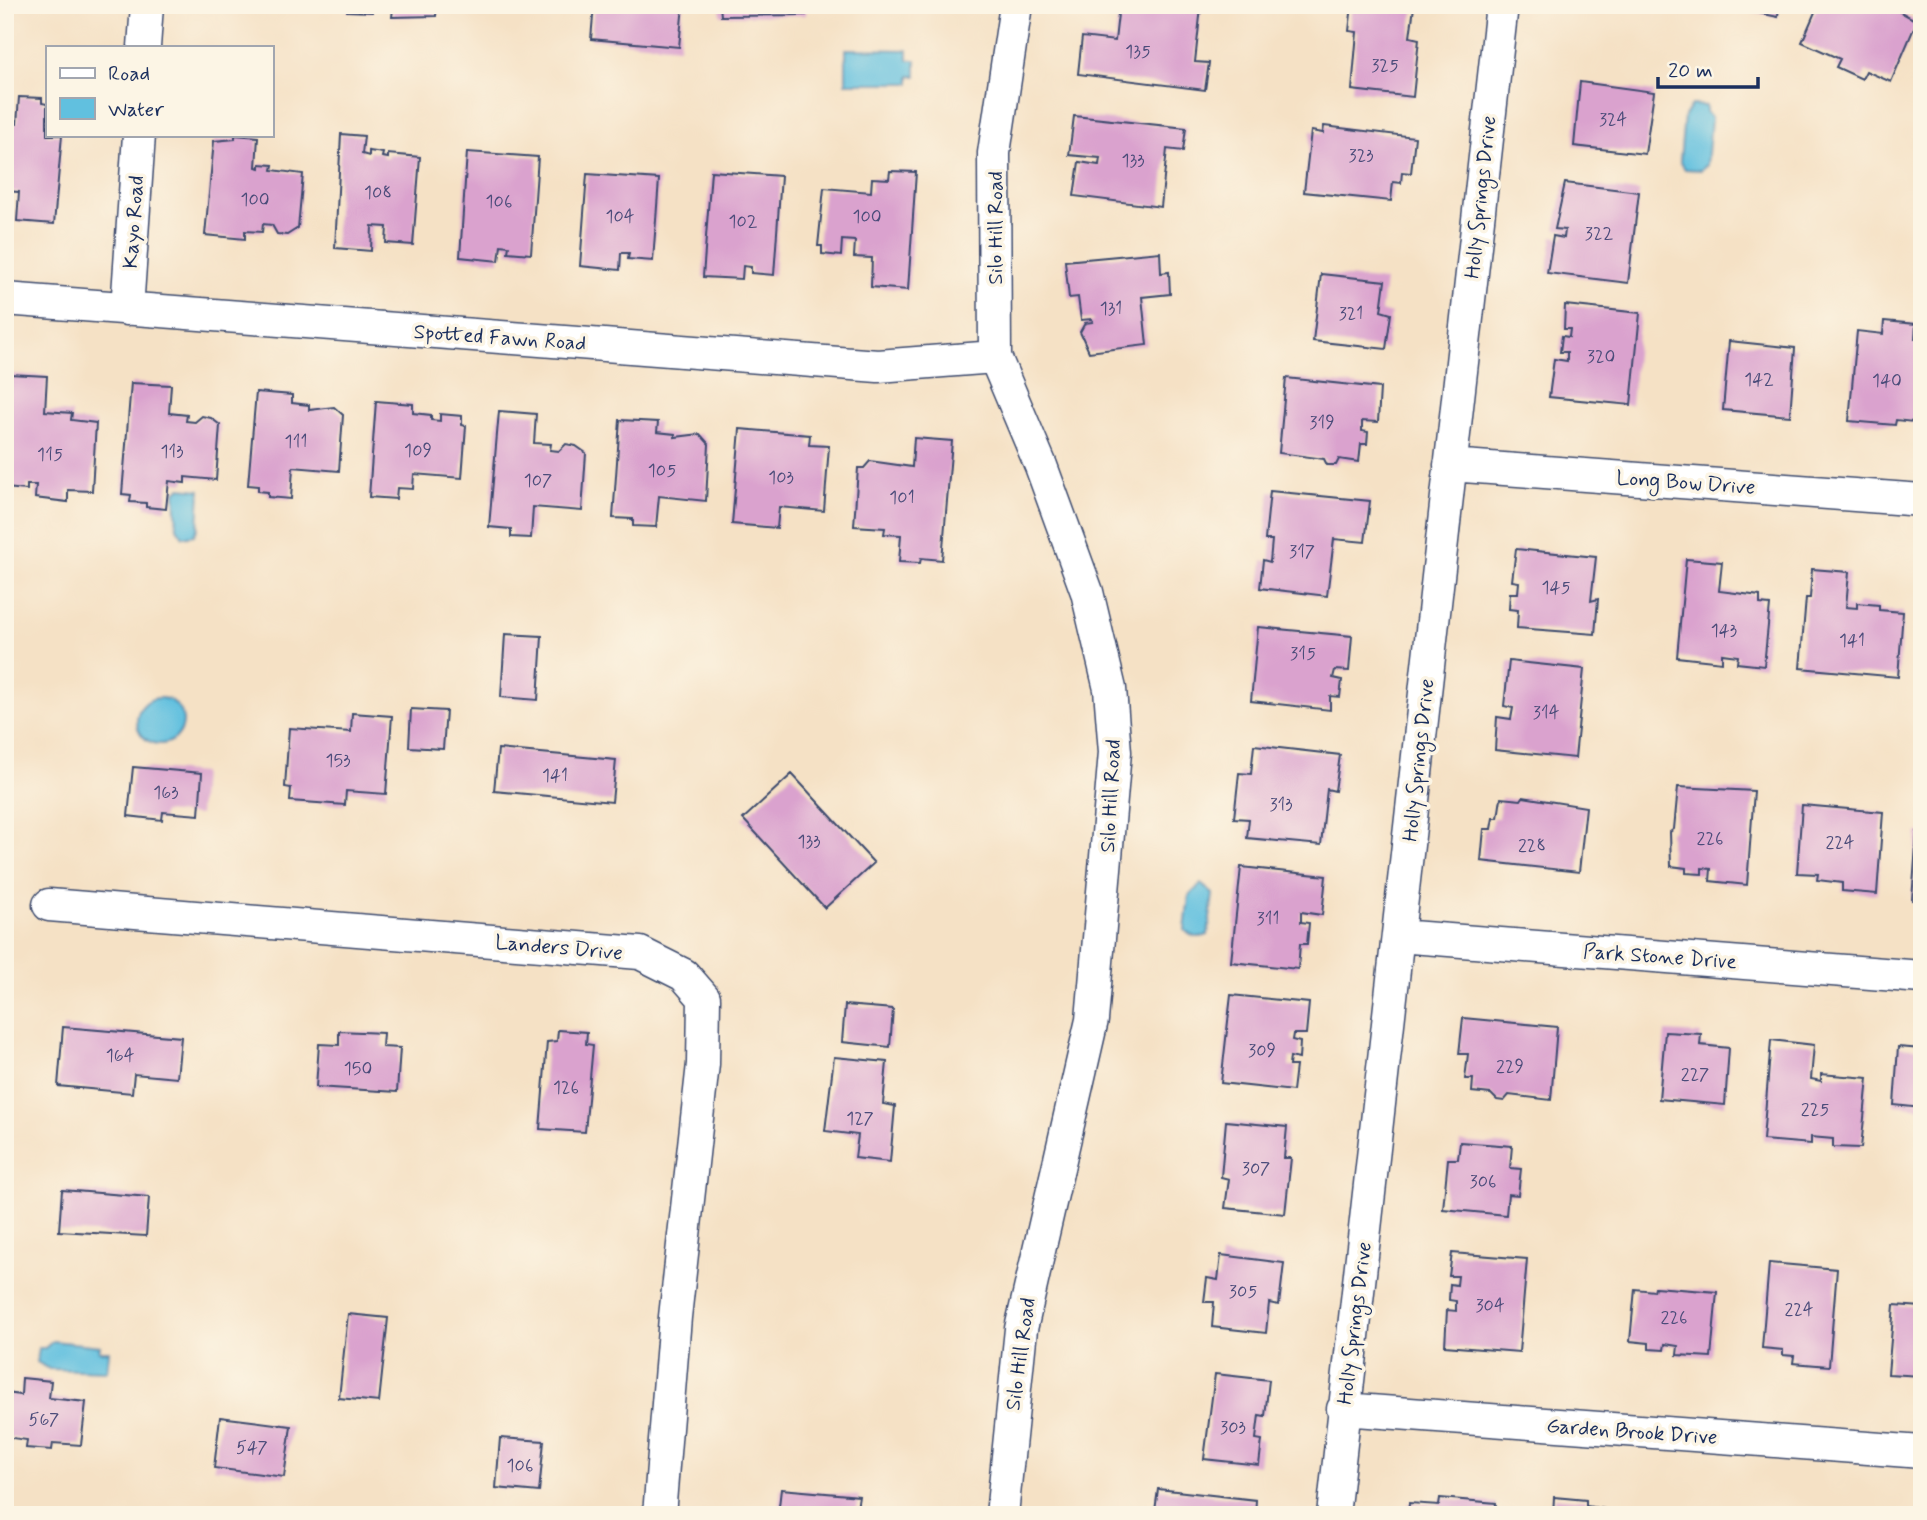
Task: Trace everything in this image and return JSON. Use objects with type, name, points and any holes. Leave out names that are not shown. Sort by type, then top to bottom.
[{"type":"street","points":[[144,46],[147,5]]},
{"type":"street","name":"Silo Hill Road","points":[[1002,1515],[1021,1329],[1093,1020],[1115,752],[1110,690],[1087,592],[1041,466],[995,357],[994,153],[1016,5]]},
{"type":"street","name":"Holly Springs Drive","points":[[1334,1515],[1343,1409],[1350,1380],[1502,5]]},
{"type":"street","name":"Kayo Road","points":[[127,309],[139,136]]},
{"type":"street","name":"Spotted Fawn Road","points":[[5,299],[878,366],[995,357]]},
{"type":"street","name":"Long Bow Drive","points":[[1450,465],[1922,500]]},
{"type":"street","name":"Landers Drive","points":[[49,905],[640,953],[684,975],[704,998],[703,1064],[675,1317],[659,1515]]},
{"type":"street","name":"Park Stone Drive","points":[[1398,936],[1922,977]]},
{"type":"street","name":"Garden Brook Drive","points":[[1343,1409],[1922,1452]]},
{"type":"water","points":[[846,49],[908,50],[908,60],[916,60],[916,76],[910,76],[910,83],[846,83]]},
{"type":"water","points":[[1691,105],[1706,106],[1706,112],[1711,118],[1707,165],[1701,170],[1685,169],[1680,161],[1684,116]]},
{"type":"water","points":[[180,488],[200,490],[198,528],[194,535],[183,537],[177,528],[175,492]]},
{"type":"water","points":[[160,698],[176,705],[183,721],[176,737],[160,744],[144,737],[137,721],[144,705]]},
{"type":"water","points":[[1201,884],[1213,894],[1208,935],[1199,937],[1190,935],[1185,930],[1189,896]]},
{"type":"water","points":[[53,1341],[100,1346],[99,1351],[109,1351],[107,1371],[49,1369],[37,1362],[39,1348],[45,1348]]},
{"type":"building","points":[[347,5],[373,5],[372,12],[347,11]]},
{"type":"building","points":[[376,5],[437,5],[436,16],[392,17],[393,9]]},
{"type":"building","points":[[594,5],[683,5],[679,47],[591,39]]},
{"type":"building","points":[[720,5],[806,5],[806,15],[721,16]]},
{"type":"building","points":[[1119,5],[1201,7],[1195,62],[1209,63],[1205,90],[1078,74],[1082,37],[1115,41]]},
{"type":"building","points":[[1352,5],[1414,7],[1410,37],[1419,39],[1413,97],[1352,90],[1357,32],[1349,31]]},
{"type":"building","points":[[1721,5],[1779,5],[1778,17]]},
{"type":"building","points":[[1818,5],[1897,5],[1895,9],[1917,21],[1891,82],[1866,71],[1862,79],[1836,67],[1840,59],[1802,42]]},
{"type":"building","points":[[1580,82],[1654,92],[1645,154],[1574,146]]},
{"type":"building","points":[[19,97],[42,98],[42,103],[46,104],[46,136],[62,136],[54,224],[17,221],[19,192],[5,191],[5,123],[17,124]]},
{"type":"building","points":[[1074,116],[1186,128],[1183,151],[1167,149],[1161,207],[1074,196],[1079,162],[1099,165],[1100,158],[1069,155]]},
{"type":"building","points":[[1324,126],[1415,137],[1411,173],[1402,172],[1401,183],[1393,182],[1391,201],[1304,192],[1311,131],[1323,133]]},
{"type":"building","points":[[341,134],[364,136],[362,154],[369,156],[369,151],[383,153],[382,157],[388,158],[388,154],[420,157],[413,245],[386,243],[387,227],[372,226],[371,251],[335,248]]},
{"type":"building","points":[[235,136],[258,137],[256,167],[260,168],[260,164],[273,165],[272,170],[303,174],[298,228],[287,235],[277,234],[272,225],[263,224],[262,232],[245,231],[245,239],[205,235],[214,141],[235,139]]},
{"type":"building","points":[[467,152],[538,157],[531,254],[508,252],[509,246],[501,245],[499,261],[460,257]]},
{"type":"building","points":[[711,171],[781,176],[774,275],[751,273],[751,267],[743,266],[742,279],[703,277]]},
{"type":"building","points":[[890,171],[916,172],[908,290],[871,287],[872,258],[854,257],[855,241],[842,240],[841,256],[822,254],[822,246],[818,246],[824,188],[871,192],[872,178],[889,179]]},
{"type":"building","points":[[587,174],[659,179],[653,261],[628,259],[629,253],[621,253],[620,270],[580,266]]},
{"type":"building","points":[[1565,183],[1639,192],[1628,283],[1547,273],[1553,236],[1564,238],[1565,230],[1555,229]]},
{"type":"building","points":[[1160,252],[1161,273],[1169,272],[1170,294],[1142,297],[1147,345],[1089,352],[1080,332],[1085,323],[1093,322],[1092,319],[1081,320],[1078,297],[1069,298],[1065,261]]},
{"type":"building","points":[[1321,274],[1385,281],[1381,311],[1391,314],[1386,349],[1313,341]]},
{"type":"building","points":[[1565,305],[1640,313],[1631,405],[1549,397],[1554,359],[1567,361],[1567,352],[1560,352],[1562,336],[1569,337],[1570,329],[1564,329]]},
{"type":"building","points":[[1884,321],[1916,324],[1915,339],[1922,339],[1922,423],[1896,420],[1895,425],[1849,421],[1857,331],[1883,334]]},
{"type":"building","points":[[1729,341],[1795,348],[1790,416],[1723,410]]},
{"type":"building","points":[[9,374],[47,376],[45,411],[72,413],[71,420],[96,423],[92,491],[68,490],[68,502],[35,498],[36,485],[27,485],[27,490],[5,488]]},
{"type":"building","points":[[1286,378],[1380,388],[1378,422],[1362,421],[1362,431],[1368,432],[1367,444],[1361,444],[1359,462],[1339,459],[1336,465],[1327,465],[1324,459],[1279,453]]},
{"type":"building","points":[[131,383],[171,385],[169,413],[187,415],[186,421],[195,422],[202,416],[211,418],[220,425],[216,480],[185,477],[185,483],[169,481],[166,509],[130,502],[131,495],[122,494]]},
{"type":"building","points":[[256,392],[292,395],[292,403],[309,405],[309,410],[334,407],[343,415],[339,471],[293,467],[291,499],[268,497],[268,492],[258,491],[258,486],[248,485]]},
{"type":"building","points":[[376,401],[413,404],[413,413],[431,415],[431,420],[440,421],[440,414],[462,416],[462,425],[466,426],[462,478],[414,474],[413,489],[397,488],[396,499],[369,497]]},
{"type":"building","points":[[499,411],[536,414],[534,443],[551,444],[550,450],[559,451],[566,444],[576,446],[586,453],[582,511],[533,507],[531,538],[511,537],[511,529],[489,527]]},
{"type":"building","points":[[620,420],[658,422],[657,432],[675,434],[675,437],[700,434],[709,444],[706,501],[659,496],[656,527],[633,526],[633,519],[613,518]]},
{"type":"building","points":[[740,429],[810,435],[809,445],[829,446],[824,511],[779,507],[777,528],[732,524]]},
{"type":"building","points":[[914,438],[952,441],[942,560],[921,558],[920,563],[899,562],[901,535],[884,534],[885,528],[854,526],[858,468],[864,468],[870,461],[912,467]]},
{"type":"building","points":[[1270,491],[1370,501],[1365,542],[1334,539],[1327,596],[1260,588],[1263,560],[1270,562],[1272,540],[1265,540]]},
{"type":"building","points":[[1516,549],[1596,557],[1591,601],[1598,599],[1595,634],[1517,628],[1518,610],[1509,609],[1510,593],[1518,593],[1519,582],[1512,581]]},
{"type":"building","points":[[1686,559],[1722,562],[1719,591],[1760,596],[1760,604],[1770,605],[1764,666],[1737,663],[1738,656],[1722,654],[1722,662],[1677,657]]},
{"type":"building","points":[[1812,569],[1849,572],[1846,607],[1857,608],[1857,603],[1879,605],[1879,610],[1903,612],[1898,677],[1800,668],[1806,598],[1810,598]]},
{"type":"building","points":[[1258,627],[1352,636],[1349,671],[1335,670],[1333,678],[1342,680],[1340,697],[1330,696],[1330,710],[1251,701]]},
{"type":"building","points":[[505,634],[542,636],[538,700],[501,697]]},
{"type":"building","points":[[1509,661],[1584,669],[1575,758],[1495,750],[1497,717],[1511,719],[1513,708],[1504,706]]},
{"type":"building","points":[[411,709],[446,711],[443,749],[409,747]]},
{"type":"building","points":[[352,713],[392,716],[386,794],[346,791],[345,805],[290,801],[291,788],[285,787],[289,728],[351,732]]},
{"type":"building","points":[[1254,745],[1340,755],[1335,791],[1327,789],[1321,845],[1247,838],[1249,819],[1234,818],[1239,773],[1251,774]]},
{"type":"building","points":[[498,749],[616,760],[612,802],[494,791]]},
{"type":"building","points":[[133,767],[202,773],[199,815],[163,812],[162,820],[128,816]]},
{"type":"building","points":[[792,774],[874,863],[825,908],[743,819]]},
{"type":"building","points":[[1678,787],[1754,791],[1747,885],[1710,881],[1711,869],[1702,868],[1702,874],[1686,873],[1686,868],[1671,866],[1670,832],[1674,829]]},
{"type":"building","points":[[1523,797],[1586,807],[1579,872],[1481,861],[1484,829],[1491,829],[1493,818],[1498,818],[1501,798],[1521,800]]},
{"type":"building","points":[[1802,805],[1883,812],[1877,894],[1842,891],[1842,883],[1817,880],[1818,874],[1797,873]]},
{"type":"building","points":[[1917,832],[1922,833],[1922,901],[1912,900]]},
{"type":"building","points":[[1241,867],[1326,876],[1322,915],[1301,912],[1301,922],[1309,923],[1307,944],[1300,944],[1298,969],[1231,962]]},
{"type":"building","points":[[1231,995],[1309,1003],[1306,1034],[1293,1034],[1292,1040],[1300,1042],[1299,1059],[1290,1057],[1289,1066],[1296,1066],[1293,1091],[1221,1083]]},
{"type":"building","points":[[845,1005],[893,1009],[890,1047],[842,1042]]},
{"type":"building","points":[[1463,1018],[1557,1027],[1551,1100],[1509,1095],[1504,1101],[1497,1100],[1491,1094],[1472,1092],[1473,1079],[1465,1079],[1468,1054],[1459,1054]]},
{"type":"building","points":[[63,1027],[181,1037],[177,1078],[134,1074],[132,1093],[58,1086]]},
{"type":"building","points":[[558,1030],[587,1032],[586,1044],[593,1045],[585,1132],[540,1129],[547,1042],[557,1041]]},
{"type":"building","points":[[339,1031],[383,1033],[382,1047],[400,1048],[397,1092],[316,1087],[319,1044],[339,1045]]},
{"type":"building","points":[[1665,1032],[1701,1034],[1700,1045],[1729,1048],[1725,1105],[1659,1099]]},
{"type":"building","points":[[1771,1040],[1814,1045],[1811,1079],[1821,1081],[1821,1074],[1868,1078],[1861,1148],[1833,1147],[1833,1139],[1811,1137],[1811,1144],[1763,1140]]},
{"type":"building","points":[[1898,1047],[1922,1049],[1922,1108],[1894,1105]]},
{"type":"building","points":[[834,1057],[887,1062],[883,1104],[895,1106],[890,1162],[855,1158],[858,1135],[825,1131]]},
{"type":"building","points":[[1226,1121],[1287,1127],[1284,1158],[1291,1158],[1285,1214],[1225,1208],[1229,1179],[1221,1177]]},
{"type":"building","points":[[1460,1142],[1512,1146],[1510,1168],[1521,1169],[1518,1195],[1508,1194],[1506,1215],[1443,1209],[1448,1159],[1458,1159]]},
{"type":"building","points":[[62,1190],[149,1197],[146,1236],[59,1231]]},
{"type":"building","points":[[1452,1253],[1527,1259],[1519,1352],[1445,1346],[1447,1310],[1456,1311],[1456,1301],[1449,1300],[1450,1284],[1457,1285],[1458,1276],[1449,1276]]},
{"type":"building","points":[[1221,1255],[1284,1263],[1279,1305],[1269,1303],[1266,1333],[1212,1327],[1214,1302],[1204,1302],[1207,1278],[1218,1280]]},
{"type":"building","points":[[1769,1263],[1837,1269],[1829,1366],[1793,1363],[1794,1356],[1783,1355],[1783,1350],[1762,1348]]},
{"type":"building","points":[[1655,1287],[1717,1292],[1711,1357],[1677,1355],[1678,1346],[1665,1344],[1664,1350],[1649,1349],[1649,1343],[1630,1341],[1635,1289],[1654,1291]]},
{"type":"building","points":[[1894,1305],[1922,1307],[1922,1376],[1888,1374]]},
{"type":"building","points":[[348,1314],[388,1318],[379,1402],[339,1398]]},
{"type":"building","points":[[1215,1374],[1269,1380],[1265,1416],[1259,1415],[1256,1439],[1262,1440],[1259,1465],[1204,1459]]},
{"type":"building","points":[[22,1378],[51,1381],[49,1398],[86,1402],[81,1445],[53,1443],[52,1450],[26,1448],[27,1440],[5,1437],[6,1393],[21,1395]]},
{"type":"building","points":[[220,1417],[291,1426],[284,1477],[214,1468]]},
{"type":"building","points":[[500,1438],[544,1441],[539,1492],[496,1488]]},
{"type":"building","points":[[781,1489],[859,1496],[856,1515],[778,1515]]},
{"type":"building","points":[[1158,1489],[1256,1500],[1255,1515],[1151,1515],[1151,1511],[1155,1511]]},
{"type":"building","points":[[1554,1497],[1586,1500],[1586,1506],[1612,1510],[1612,1515],[1553,1515]]},
{"type":"building","points":[[1440,1498],[1496,1503],[1495,1515],[1408,1515],[1409,1503],[1439,1505]]}]
